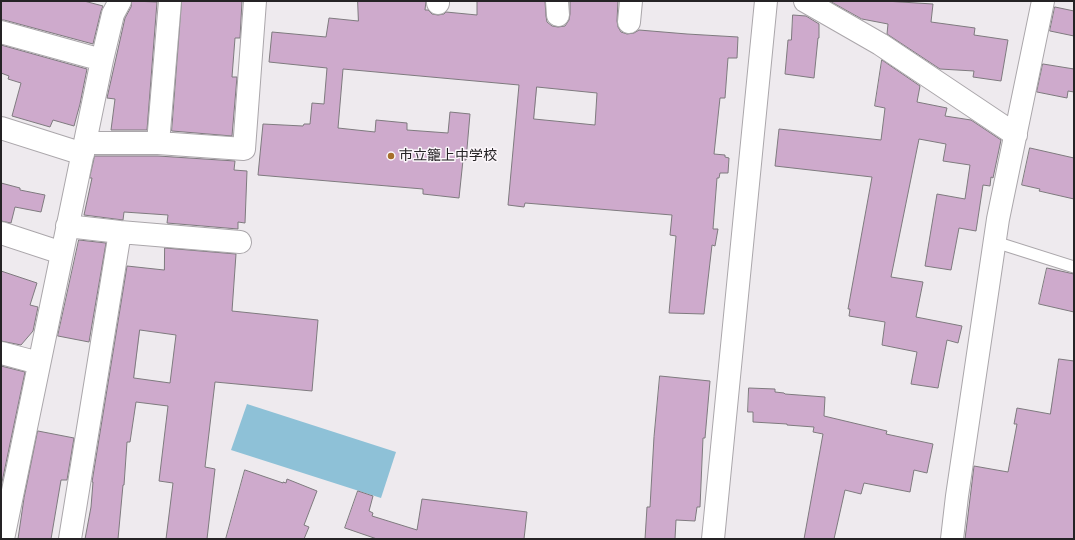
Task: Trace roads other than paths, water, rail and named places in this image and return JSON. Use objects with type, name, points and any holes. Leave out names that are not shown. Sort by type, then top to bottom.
[{"type":"street","points":[[2,539],[102,60],[113,14],[120,1]]},
{"type":"street","points":[[158,143],[170,1]]},
{"type":"street","points":[[1,128],[84,148],[158,143],[244,149],[255,1]]},
{"type":"street","points":[[713,539],[766,1]]},
{"type":"street","points":[[805,1],[880,44],[1016,135]]},
{"type":"street","points":[[952,539],[998,219],[1043,1]]},
{"type":"street","points":[[1,32],[102,60]]},
{"type":"street","points":[[67,226],[240,242]]},
{"type":"street","points":[[70,539],[120,232]]},
{"type":"street","points":[[1,233],[62,253]]},
{"type":"street","points":[[1,353],[39,363]]},
{"type":"lane","points":[[995,242],[1074,268]]},
{"type":"water","points":[[247,404],[396,452],[381,498],[231,450]]},
{"type":"place","name":"市立籠上中学校","points":[[391,156]]}]
